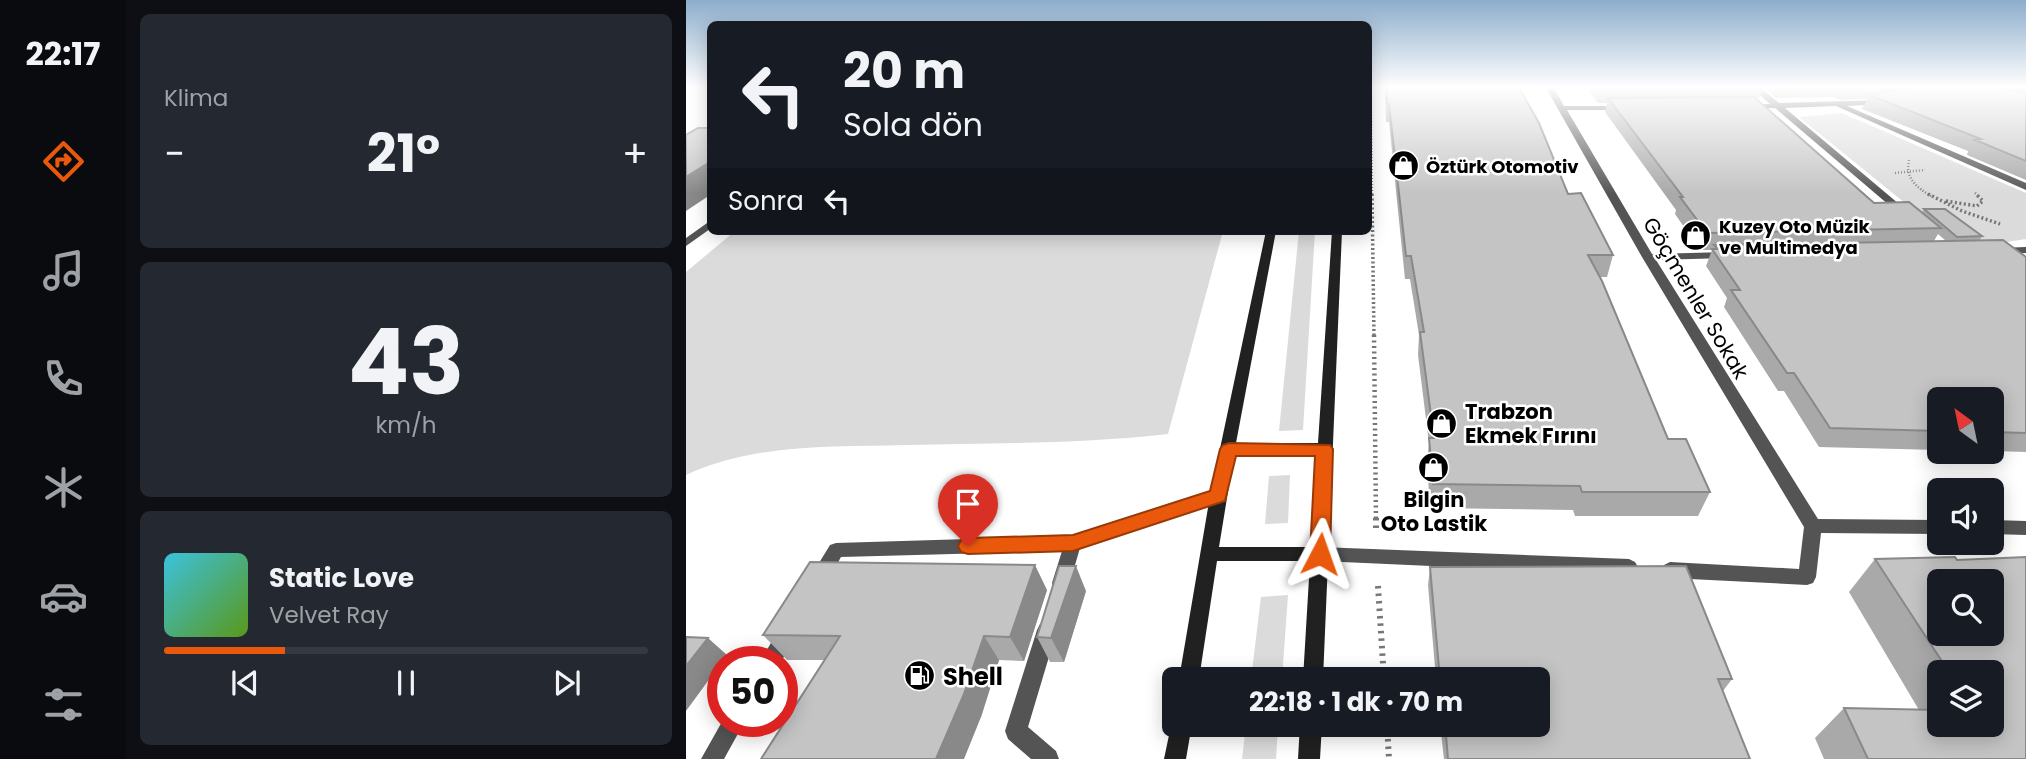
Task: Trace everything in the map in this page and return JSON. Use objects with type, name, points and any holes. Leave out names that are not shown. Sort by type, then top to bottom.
[{"type":"main road","points":[[1191,667],[1218,496],[1269,235]]},
{"type":"main road","points":[[1314,667],[1337,235]]},
{"type":"main road","points":[[1229,449],[1324,449]]},
{"type":"main road","points":[[1210,554],[1320,554]]},
{"type":"main road","points":[[1175,759],[1179,737]]},
{"type":"main road","points":[[1309,759],[1310,737]]},
{"type":"street","name":"Göçmenler Sokak","points":[[1570,123],[1648,257],[1814,526]]},
{"type":"street","points":[[1799,123],[1911,219]]},
{"type":"street","points":[[1880,123],[2026,187]]},
{"type":"street","points":[[686,243],[707,226]]},
{"type":"street","points":[[1988,252],[2026,250]]},
{"type":"street","points":[[1648,257],[1734,255]]},
{"type":"street","points":[[809,594],[836,550],[1073,543],[1218,496]]},
{"type":"street","points":[[1320,554],[1376,554],[1807,577],[1814,526],[1927,527]]},
{"type":"street","points":[[2004,527],[2026,528]]},
{"type":"street","points":[[1048,759],[1017,731],[1073,543]]},
{"type":"street","points":[[779,646],[796,617]]},
{"type":"street","points":[[712,759],[725,737]]},
{"type":"path","points":[[1910,150],[1907,172],[1916,186],[1954,209],[2003,225]]},
{"type":"path","points":[[1863,177],[1978,167]]},
{"type":"path","points":[[1372,181],[1376,554],[1383,667]]},
{"type":"path","points":[[1938,199],[1977,206],[1983,201],[1972,190]]},
{"type":"path","points":[[1388,737],[1390,759]]},
{"type":"shaded area","points":[[1807,123],[1866,123],[2026,193],[2026,239],[1958,246]]},
{"type":"shaded area","points":[[730,235],[1222,235],[1168,434],[1070,441],[794,449],[739,457],[686,475],[686,272]]},
{"type":"shaded area","points":[[1299,235],[1315,235],[1303,430],[1279,431]]},
{"type":"shaded area","points":[[1290,475],[1288,523],[1265,524],[1269,476]]},
{"type":"shaded area","points":[[1288,595],[1283,667],[1252,667],[1261,597]]},
{"type":"shaded area","points":[[1245,737],[1277,737],[1276,759],[1242,759]]},
{"type":"building","points":[[1391,123],[1539,123],[1568,194],[1581,193],[1613,255],[1588,255],[1602,281],[1668,439],[1686,439],[1710,492],[1582,492],[1580,486],[1433,484],[1429,438],[1434,438],[1420,332],[1424,332],[1411,256],[1406,256]]},
{"type":"building","points":[[1627,123],[1784,123],[1874,203],[1909,202],[1941,228],[1707,233],[1680,197],[1683,197]]},
{"type":"building","points":[[1941,123],[2026,123],[2026,161],[1975,140],[1981,139]]},
{"type":"building","points":[[698,128],[707,128],[707,164],[686,177],[686,135]]},
{"type":"building","points":[[1924,209],[1945,209],[1982,236],[1957,237]]},
{"type":"building","points":[[2003,240],[2026,257],[2026,433],[2004,432],[2004,387],[1927,387],[1927,431],[1830,428],[1794,373],[1787,373],[1731,290],[1740,290],[1712,249],[1718,249],[1714,245]]},
{"type":"building","points":[[2026,557],[2026,759],[1868,759],[1844,708],[1927,710],[1927,737],[2004,737],[2004,660],[1941,660],[1932,646],[2004,646],[2004,569],[1927,569],[1927,638],[1875,559]]},
{"type":"building","points":[[810,562],[1035,565],[1010,637],[984,636],[964,694],[936,759],[761,759],[775,737],[798,737],[798,701],[840,636],[763,635]]},
{"type":"building","points":[[1059,566],[1076,566],[1051,638],[1037,637]]},
{"type":"building","points":[[1686,566],[1732,679],[1718,679],[1750,759],[1448,759],[1446,737],[1550,737],[1550,667],[1439,667],[1430,567]]},
{"type":"building","points":[[686,637],[708,638],[686,666]]},
{"type":"place","name":"Öztürk Otomotiv","points":[[1403,166]]},
{"type":"place","name":"Kuzey Oto Müzik ve Multimedya","points":[[1696,236]]},
{"type":"place","name":"Trabzon Ekmek Fırını","points":[[1442,423]]},
{"type":"place","name":"Bilgin Oto Lastik","points":[[1434,467]]},
{"type":"place","name":"Shell","points":[[920,676]]},
{"type":"route","points":[[968,546],[1073,543],[1218,496],[1229,449],[1324,449],[1320,554]]}]
